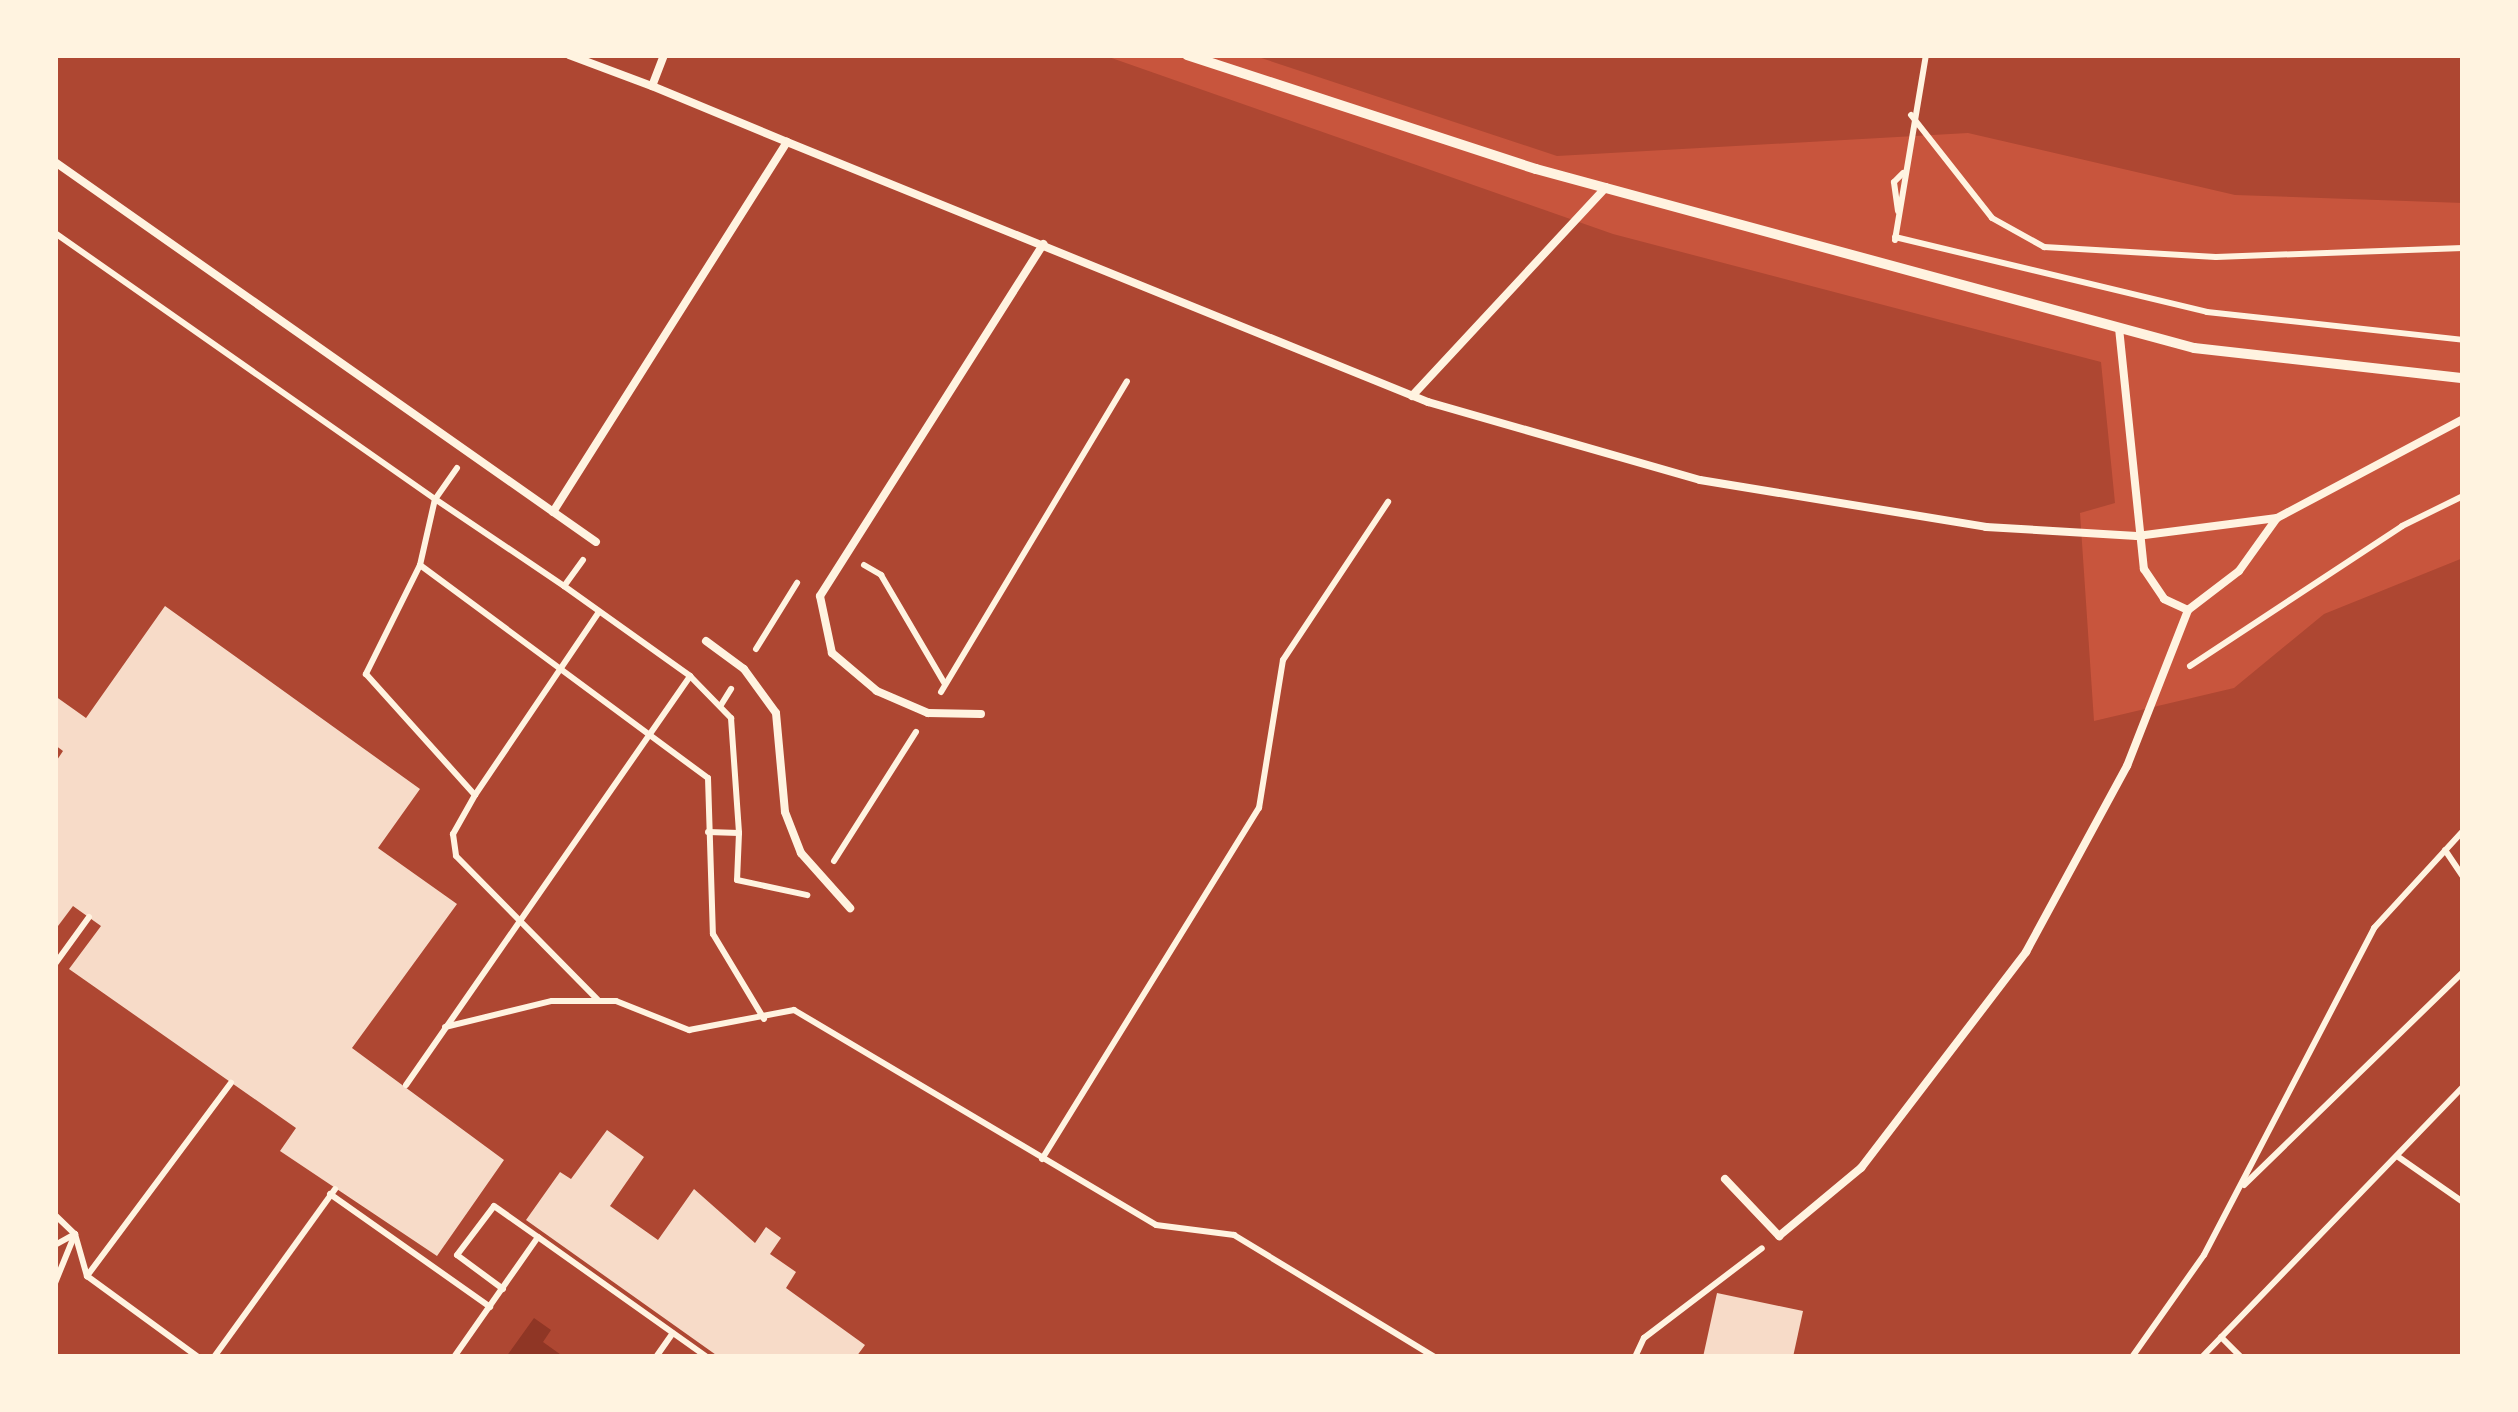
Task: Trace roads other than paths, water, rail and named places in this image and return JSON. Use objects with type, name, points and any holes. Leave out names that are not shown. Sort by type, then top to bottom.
[{"type":"street","points":[[1188,55],[1606,186],[1892,262],[2119,328],[2278,364],[2463,378]]},
{"type":"lane","points":[[569,55],[1412,396],[1700,480],[1986,527],[2137,536],[2277,518],[2463,419]]},
{"type":"lane","points":[[652,86],[664,55]]},
{"type":"lane","points":[[553,512],[787,142]]},
{"type":"lane","points":[[55,162],[466,455],[596,542]]},
{"type":"lane","points":[[1412,396],[1606,186]]},
{"type":"lane","points":[[981,714],[928,713],[877,691],[832,653],[820,596],[1043,244]]},
{"type":"lane","points":[[2119,328],[2137,536],[2152,585],[2188,610]]},
{"type":"lane","points":[[1725,1179],[1780,1236],[1861,1168],[2026,952],[2164,683],[2188,610],[2239,571],[2277,518]]},
{"type":"lane","points":[[706,641],[744,669],[776,713],[785,812],[822,879],[850,908]]}]
